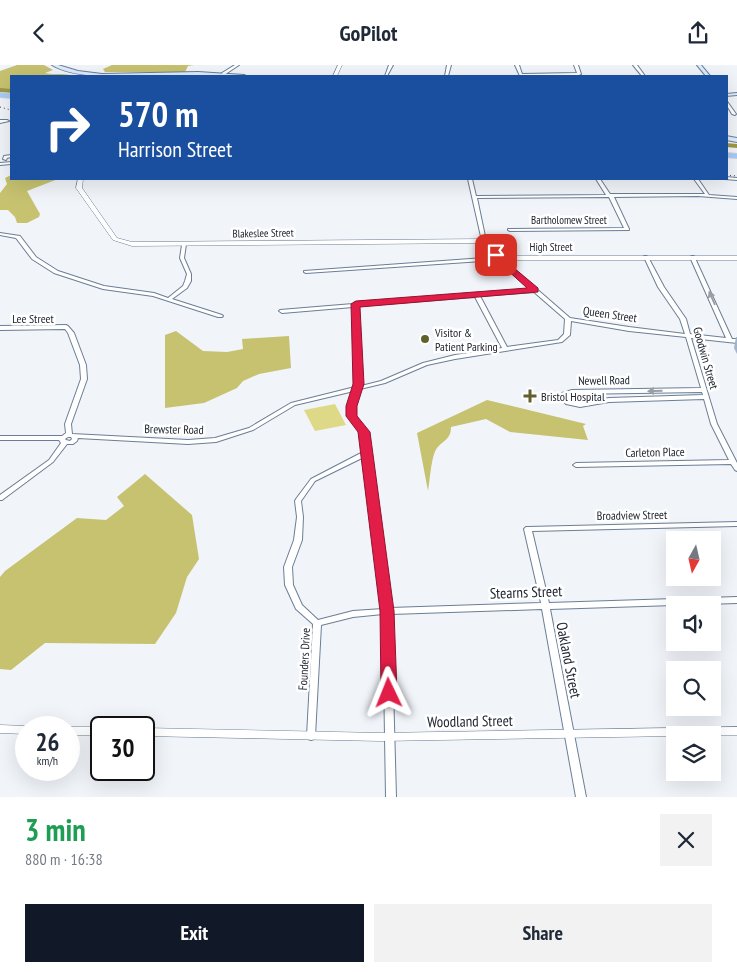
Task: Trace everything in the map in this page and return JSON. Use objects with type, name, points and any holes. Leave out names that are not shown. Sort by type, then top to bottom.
[{"type":"main road","points":[[54,65],[67,70],[90,74],[148,75]]},
{"type":"main road","points":[[699,65],[707,75]]},
{"type":"main road","points":[[169,75],[234,75]]},
{"type":"street","points":[[223,74],[236,65]]},
{"type":"street","points":[[517,65],[521,75],[579,74],[576,65]]},
{"type":"street","points":[[635,65],[643,75]]},
{"type":"street","points":[[728,104],[734,114]]},
{"type":"street","points":[[0,164],[10,159],[1,152]]},
{"type":"street","name":"Blakeslee Street","points":[[80,180],[79,188],[116,239],[132,244],[484,241]]},
{"type":"street","name":"Queen Street","points":[[470,180],[484,241],[498,258],[568,319],[737,341]]},
{"type":"street","points":[[599,180],[610,196]]},
{"type":"street","points":[[697,180],[708,195]]},
{"type":"street","points":[[474,197],[708,195],[737,198]]},
{"type":"street","name":"Bartholomew Street","points":[[510,230],[627,229],[610,196]]},
{"type":"street","points":[[0,234],[18,237],[34,258],[56,272],[97,285],[147,293],[220,315]]},
{"type":"street","points":[[168,300],[185,287],[188,281],[189,274],[182,259],[184,245]]},
{"type":"street","name":"Goodwin Street","points":[[646,257],[661,287],[683,319],[714,424],[737,469]]},
{"type":"street","points":[[692,257],[730,340]]},
{"type":"street","name":"High Street","points":[[306,273],[498,258],[737,258]]},
{"type":"street","points":[[282,311],[534,290]]},
{"type":"street","points":[[477,295],[505,349]]},
{"type":"street","points":[[356,304],[359,384],[351,406],[352,416],[364,432],[387,611],[391,797]]},
{"type":"street","name":"Brewster Road","points":[[0,437],[188,442],[216,440],[251,429],[293,404],[383,382],[412,368],[438,360],[563,340],[567,335],[568,319]]},
{"type":"street","name":"Lee Street","points":[[0,328],[66,327],[71,333],[83,365],[84,379],[68,424],[68,438]]},
{"type":"street","name":"Newell Road","points":[[572,392],[705,393],[609,400],[575,405],[568,403],[564,396],[566,393],[572,392]]},
{"type":"street","points":[[0,498],[51,461],[68,438]]},
{"type":"street","name":"Founders Drive","points":[[311,736],[317,623],[300,607],[289,585],[288,567],[298,540],[300,517],[298,501],[314,480],[367,453]]},
{"type":"street","name":"Carleton Place","points":[[576,465],[734,460]]},
{"type":"street","name":"Broadview Street","points":[[528,529],[737,525]]},
{"type":"street","name":"Oakland Street","points":[[528,529],[545,605],[581,797]]},
{"type":"street","name":"Stearns Street","points":[[317,623],[353,613],[387,611],[737,600]]},
{"type":"street","points":[[0,729],[15,730]]},
{"type":"street","name":"Woodland Street","points":[[155,732],[390,737],[737,731]]},
{"type":"shaded area","points":[[17,65],[44,65],[53,70],[45,73],[71,75],[10,75],[10,90],[0,89],[0,71]]},
{"type":"shaded area","points":[[112,65],[194,65],[188,66],[185,72],[105,72],[103,69]]},
{"type":"shaded area","points":[[10,176],[10,180],[55,180],[27,191],[40,214],[39,217],[27,223],[17,223],[15,217],[8,210],[0,210],[0,193],[7,184],[5,178]]},
{"type":"shaded area","points":[[176,331],[203,351],[227,352],[243,349],[242,339],[289,336],[291,368],[259,374],[243,381],[237,388],[204,403],[165,408],[165,335]]},
{"type":"shaded area","points":[[487,400],[586,424],[583,426],[588,440],[510,432],[486,419],[451,427],[448,437],[435,452],[428,491],[417,433]]},
{"type":"shaded area","points":[[335,404],[346,425],[315,431],[304,410]]},
{"type":"shaded area","points":[[145,474],[192,515],[199,559],[187,577],[176,613],[155,644],[45,643],[11,670],[0,669],[0,577],[5,571],[77,518],[106,520],[124,506],[117,497]]},
{"type":"waterway","points":[[0,90],[10,91]]},
{"type":"waterway","points":[[728,145],[737,146]]},
{"type":"railway","points":[[0,107],[10,110]]},
{"type":"railway","points":[[728,175],[737,176]]},
{"type":"place","name":"Visitor & Patient Parking","points":[[425,339]]},
{"type":"place","name":"Bristol Hospital","points":[[530,396]]},
{"type":"route","points":[[389,693],[387,611],[367,453],[364,432],[352,416],[351,406],[359,384],[356,304],[534,290],[496,255]]}]
